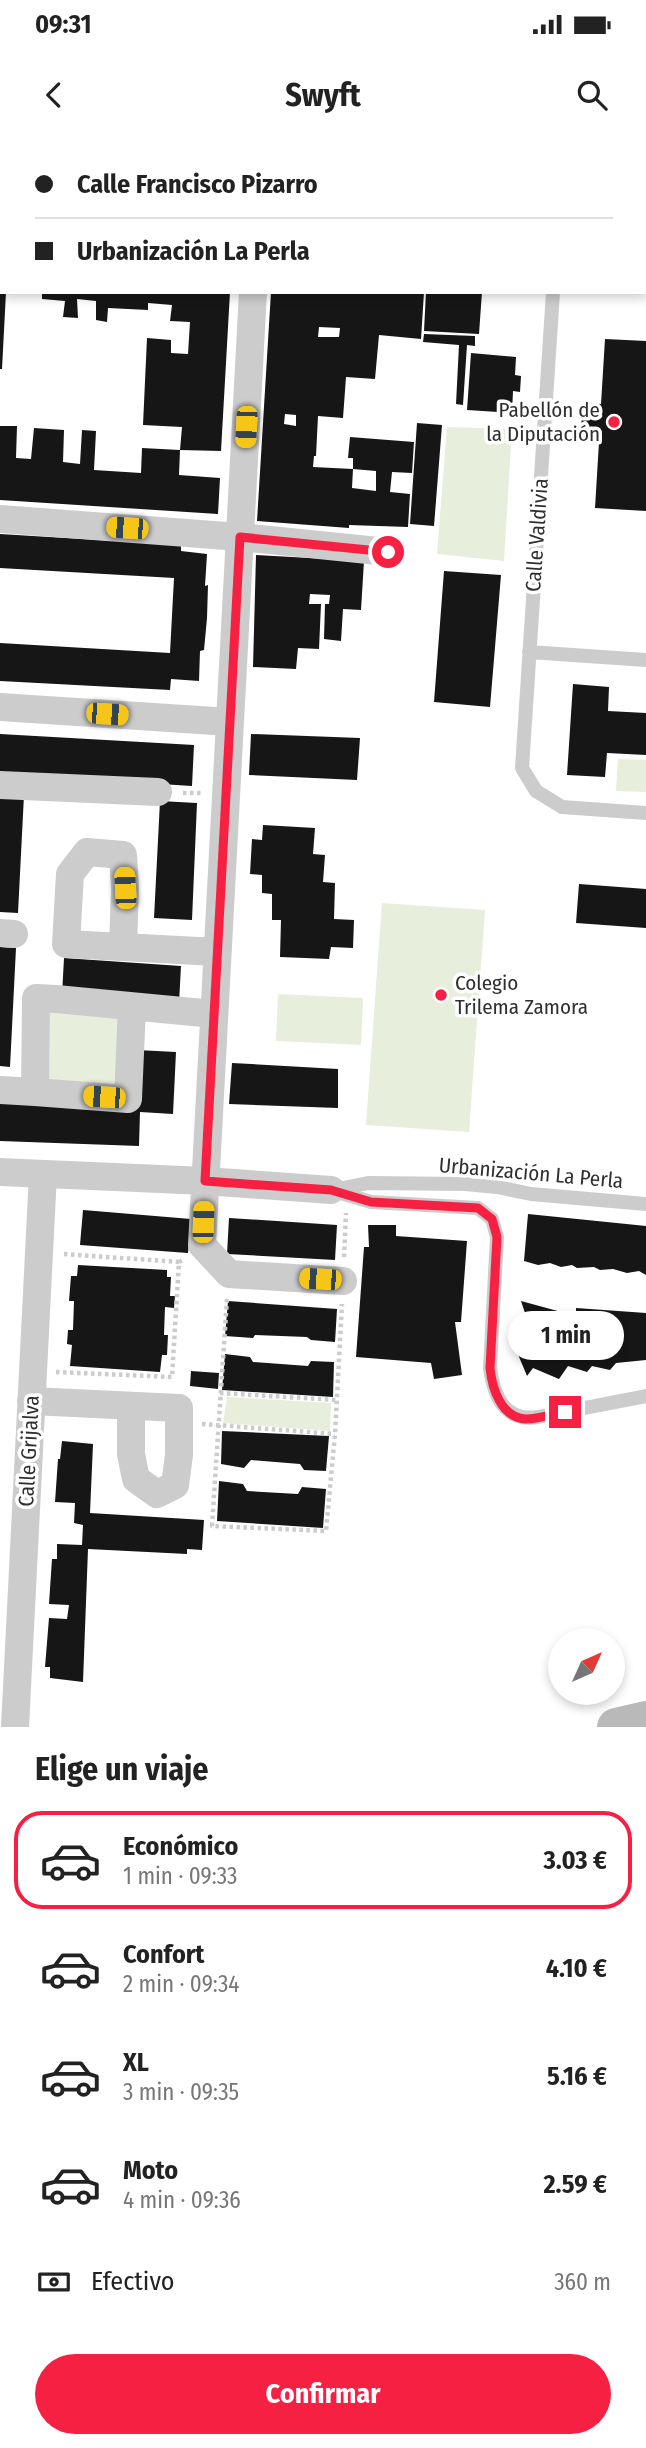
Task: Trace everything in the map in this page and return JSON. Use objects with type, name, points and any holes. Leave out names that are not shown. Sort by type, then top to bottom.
[{"type":"main road","points":[[616,1727],[646,1720]]},
{"type":"street","points":[[253,294],[202,1245],[229,1274],[343,1281]]},
{"type":"street","points":[[0,519],[240,537],[388,552]]},
{"type":"street","points":[[0,707],[230,722]]},
{"type":"street","points":[[0,785],[158,792]]},
{"type":"street","points":[[124,947],[217,952]]},
{"type":"street","points":[[35,1092],[36,998],[214,1014]]},
{"type":"street","points":[[0,1090],[128,1099],[132,1007]]},
{"type":"street","points":[[0,1172],[205,1181],[339,1192]]},
{"type":"street","name":"Calle Grijalva","points":[[15,1727],[12,1569],[32,1401],[43,1174]]},
{"type":"street","points":[[32,1401],[131,1408]]},
{"type":"lane","name":"Calle Valdivia","points":[[553,294],[523,768],[536,791],[562,807],[646,813]]},
{"type":"lane","points":[[529,652],[646,660]]},
{"type":"lane","name":"Urbanización La Perla","points":[[339,1192],[368,1183],[465,1184],[531,1194],[646,1204]]},
{"type":"lane","name":"Urbanización La Perla","points":[[339,1192],[371,1202],[478,1208],[492,1219],[497,1237],[490,1368],[492,1388],[502,1404],[517,1416],[526,1419],[646,1395]]},
{"type":"path","points":[[158,792],[226,793]]},
{"type":"path","points":[[229,1274],[212,1526],[326,1531],[335,1434],[343,1281],[339,1192]]},
{"type":"path","points":[[63,1254],[179,1262],[206,1250]]},
{"type":"path","points":[[65,1373],[172,1377],[179,1262]]},
{"type":"path","points":[[220,1393],[337,1400]]},
{"type":"path","points":[[218,1425],[335,1434]]},
{"type":"green space","points":[[447,427],[512,429],[504,561],[437,554]]},
{"type":"green space","points":[[618,759],[646,760],[646,792],[616,791]]},
{"type":"green space","points":[[382,903],[485,910],[469,1132],[366,1125]]},
{"type":"green space","points":[[278,994],[363,998],[361,1045],[276,1041]]},
{"type":"green space","points":[[45,1011],[120,1013],[118,1089],[43,1086]]},
{"type":"green space","points":[[227,1397],[331,1403],[330,1431],[223,1423]]},
{"type":"building","points":[[0,294],[6,294],[2,369]]},
{"type":"building","points":[[42,294],[230,294],[221,451],[180,450],[182,427],[143,425],[147,338],[171,340],[171,353],[188,354],[190,322],[170,321],[172,305],[148,303],[148,310],[108,308],[107,322],[96,320],[96,301],[77,299],[78,318],[63,317],[65,301],[42,299]]},
{"type":"building","points":[[271,294],[424,294],[421,339],[379,335],[375,379],[346,377],[343,418],[318,416],[313,467],[353,469],[353,458],[348,458],[350,437],[414,442],[412,473],[392,472],[390,492],[410,494],[408,527],[349,525],[349,528],[257,521]],"holes":[[[319,327],[340,328],[339,337],[318,337]],[[285,414],[296,415],[296,426],[284,424]],[[353,469],[376,471],[376,491],[352,488]]]},
{"type":"building","points":[[426,294],[482,294],[479,334],[424,331]]},
{"type":"building","points":[[424,334],[475,336],[475,346],[467,345],[463,405],[456,404],[459,345],[423,342]]},
{"type":"building","name":"Pabellón de la Diputación","points":[[605,339],[646,341],[646,511],[595,508],[599,442],[580,441],[583,403],[601,404]]},
{"type":"building","points":[[471,353],[516,357],[515,375],[521,376],[520,392],[513,391],[512,413],[467,410]]},
{"type":"building","points":[[417,423],[442,425],[434,526],[410,524]]},
{"type":"building","points":[[0,426],[17,426],[16,458],[31,459],[34,428],[64,430],[63,462],[80,464],[82,430],[96,431],[94,470],[141,473],[142,448],[180,450],[179,475],[220,478],[218,514],[0,500]]},
{"type":"building","points":[[0,534],[181,545],[181,551],[207,554],[207,618],[204,650],[200,651],[199,681],[171,679],[170,690],[0,681],[0,643],[170,653],[174,578],[0,568]]},
{"type":"building","points":[[256,555],[364,561],[361,610],[343,609],[341,641],[324,639],[325,604],[329,604],[330,595],[310,594],[309,604],[321,604],[319,649],[298,648],[296,669],[253,667]]},
{"type":"building","points":[[444,571],[501,575],[490,707],[434,702]]},
{"type":"building","points":[[573,684],[609,687],[608,711],[646,713],[646,755],[607,753],[605,777],[567,775]]},
{"type":"building","points":[[0,734],[194,745],[192,786],[0,774]]},
{"type":"building","points":[[251,734],[360,738],[357,780],[249,775]]},
{"type":"building","points":[[0,794],[24,795],[18,913],[0,912]]},
{"type":"building","points":[[160,801],[197,803],[192,920],[154,918]]},
{"type":"building","points":[[263,825],[315,828],[313,854],[325,855],[323,882],[335,883],[334,919],[354,920],[353,948],[331,947],[329,959],[280,957],[281,920],[272,920],[272,894],[262,893],[262,875],[250,874],[252,839],[262,840]]},
{"type":"building","points":[[579,884],[646,889],[646,928],[576,923]]},
{"type":"building","points":[[0,947],[16,948],[10,1067],[0,1066]]},
{"type":"building","points":[[64,958],[181,966],[179,1003],[62,995]]},
{"type":"building","points":[[137,1050],[176,1052],[173,1114],[140,1112],[139,1146],[0,1141],[0,1103],[134,1109]]},
{"type":"building","points":[[232,1063],[338,1069],[338,1108],[229,1104]]},
{"type":"building","points":[[83,1210],[191,1219],[188,1253],[80,1245]]},
{"type":"building","points":[[528,1214],[646,1226],[646,1275],[639,1271],[627,1273],[594,1267],[577,1268],[572,1265],[561,1267],[550,1263],[538,1265],[524,1261]]},
{"type":"building","points":[[229,1218],[337,1225],[335,1260],[227,1254]]},
{"type":"building","points":[[368,1225],[396,1225],[396,1236],[467,1241],[461,1322],[455,1322],[462,1375],[434,1379],[431,1363],[356,1357],[364,1247],[369,1247]]},
{"type":"building","points":[[78,1265],[167,1270],[167,1277],[171,1277],[170,1296],[175,1296],[174,1308],[165,1307],[164,1335],[168,1335],[167,1355],[162,1355],[160,1372],[70,1366],[72,1345],[67,1344],[68,1330],[73,1330],[74,1301],[69,1301],[71,1276],[77,1276]]},
{"type":"building","points":[[228,1301],[337,1309],[335,1342],[311,1340],[307,1337],[225,1336]]},
{"type":"building","points":[[521,1301],[576,1316],[576,1308],[646,1313],[646,1360],[616,1363],[610,1370],[592,1366],[587,1372],[568,1366],[559,1379],[533,1368],[527,1376],[517,1352],[526,1349],[519,1320],[528,1322]]},
{"type":"building","points":[[225,1354],[250,1357],[253,1362],[308,1366],[311,1361],[334,1362],[333,1397],[222,1390]]},
{"type":"building","points":[[191,1371],[219,1373],[218,1389],[190,1386]]},
{"type":"building","points":[[222,1431],[329,1436],[326,1471],[304,1470],[300,1464],[251,1460],[244,1468],[221,1464]]},
{"type":"building","points":[[62,1441],[93,1444],[90,1513],[204,1520],[202,1550],[187,1549],[187,1554],[88,1549],[83,1682],[50,1678],[50,1667],[45,1667],[49,1618],[67,1619],[69,1605],[49,1604],[52,1559],[57,1559],[57,1544],[82,1545],[83,1525],[74,1523],[75,1503],[55,1502]]},
{"type":"building","points":[[219,1481],[243,1484],[247,1491],[298,1494],[302,1487],[326,1489],[323,1528],[217,1521]]},
{"type":"place","name":"Pabellón de la Diputación","points":[[614,422]]},
{"type":"place","name":"Colegio Trilema Zamora","points":[[441,995]]},
{"type":"route","points":[[388,552],[240,537],[205,1181],[331,1190],[371,1202],[478,1208],[492,1219],[497,1237],[490,1368],[492,1388],[502,1404],[517,1416],[526,1419],[565,1412]]}]
